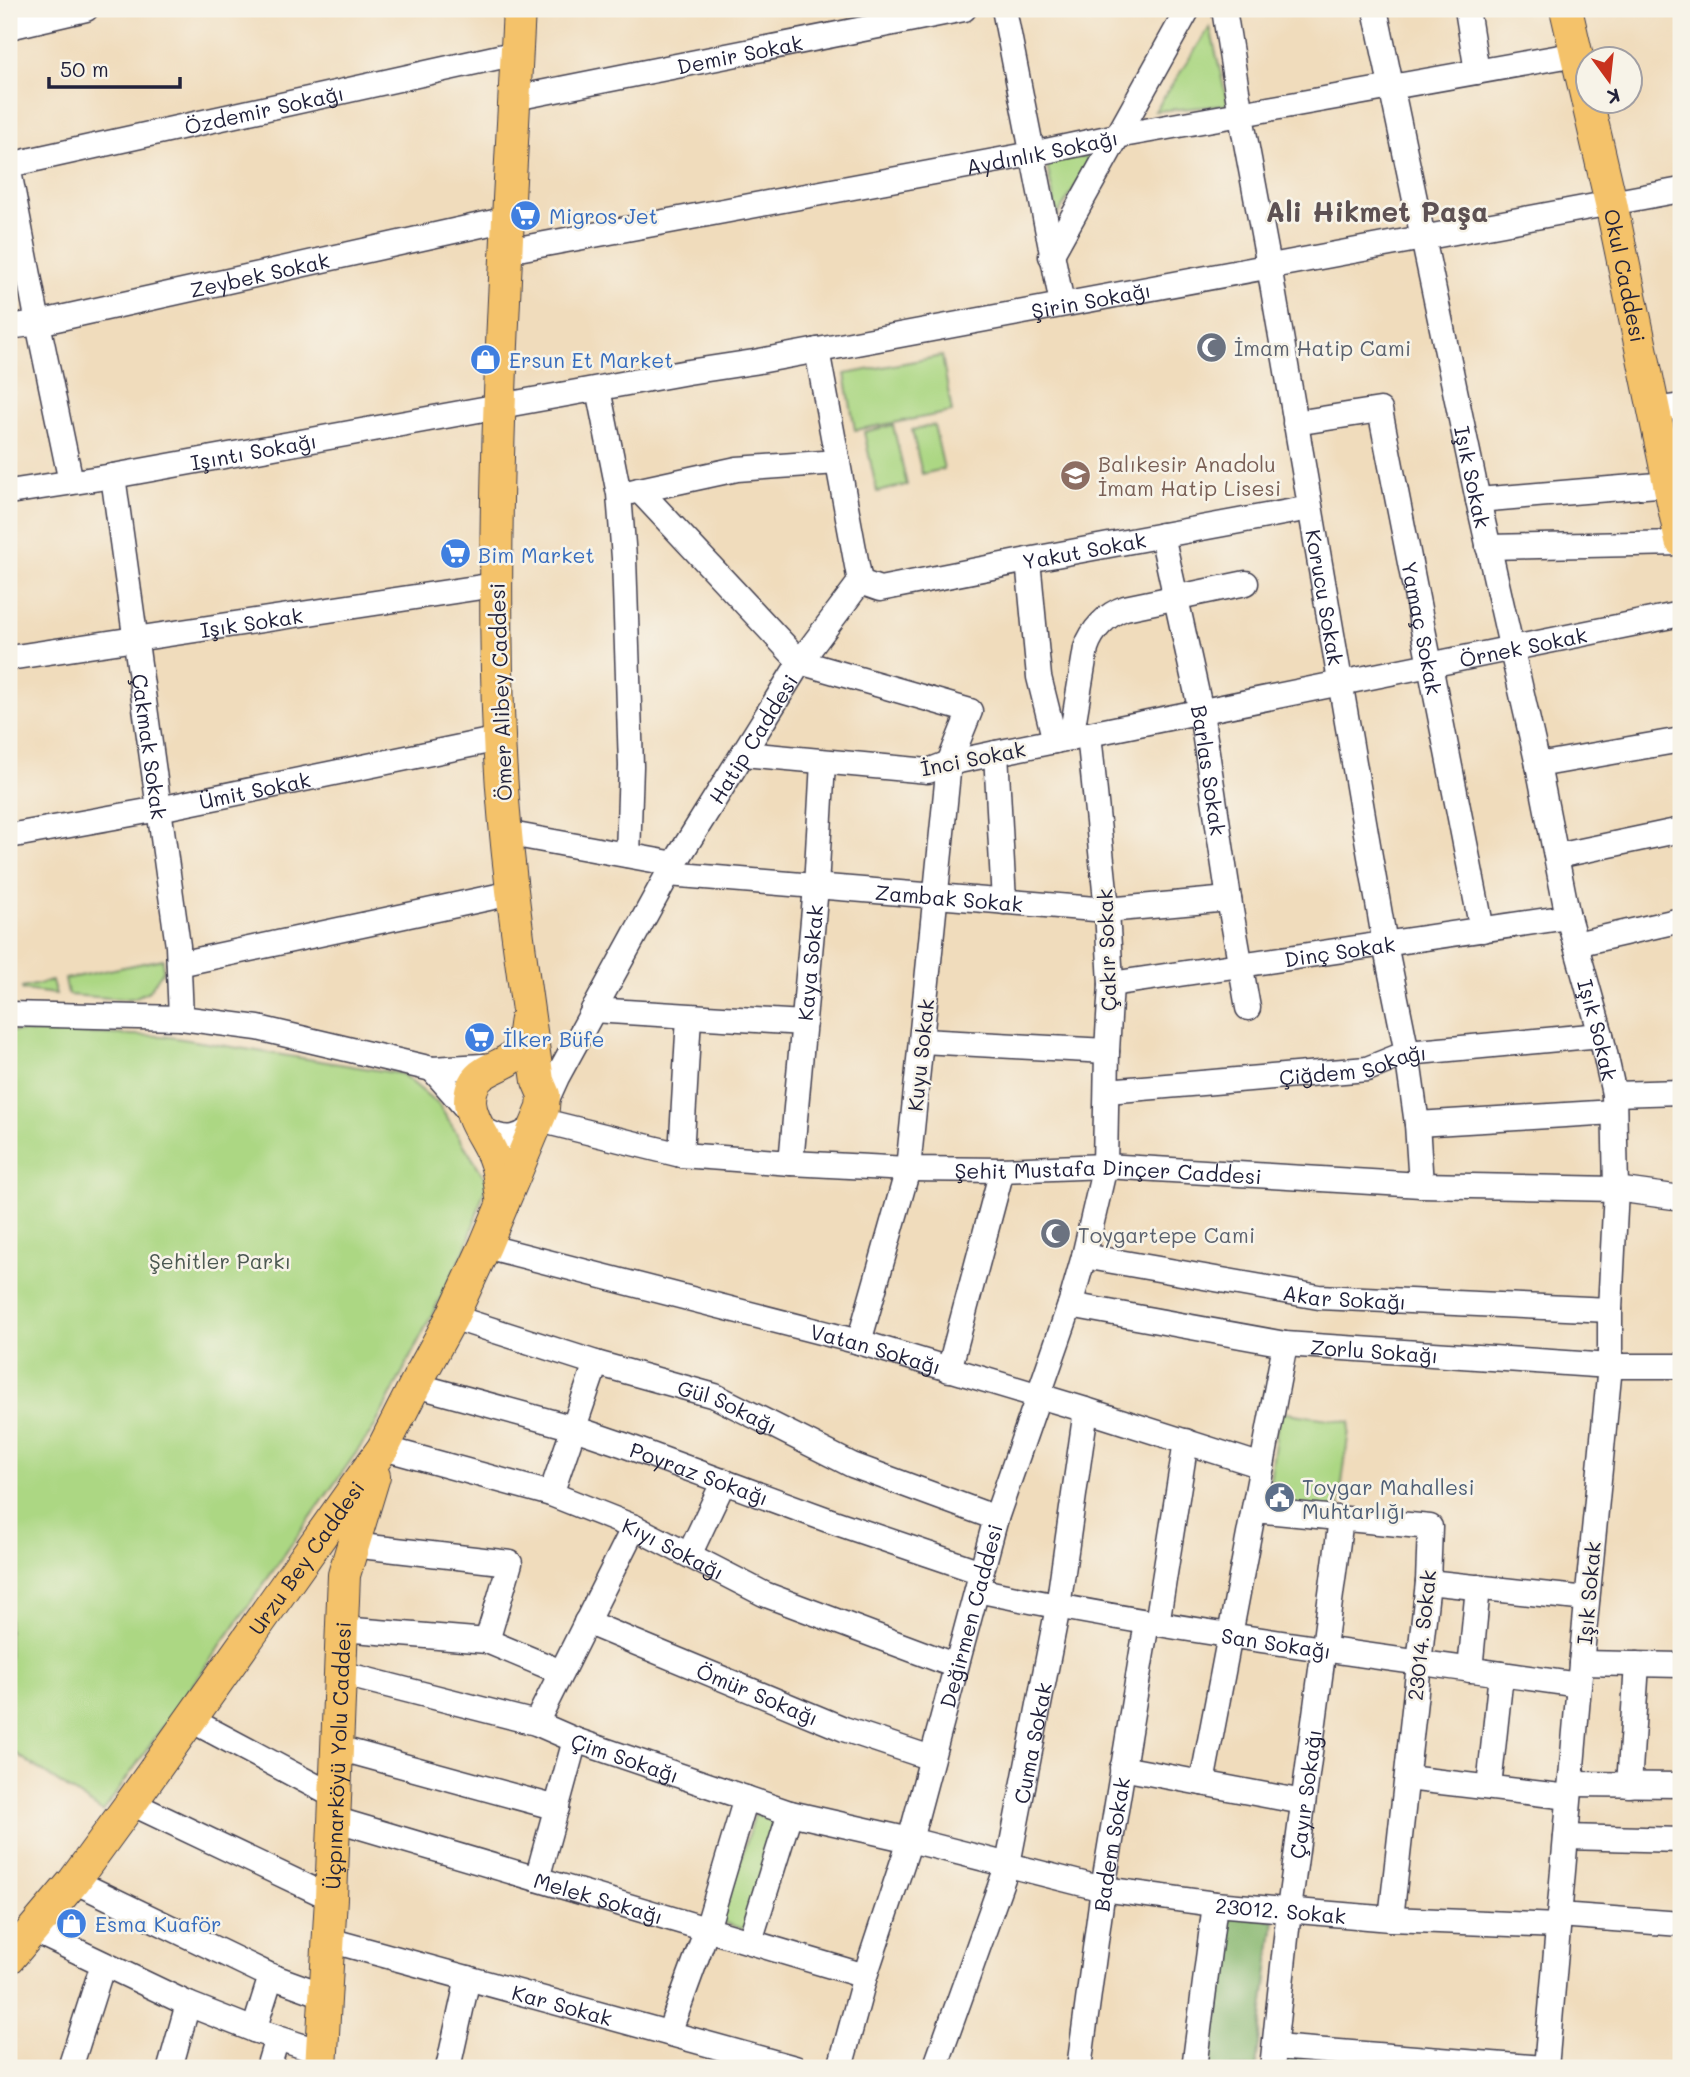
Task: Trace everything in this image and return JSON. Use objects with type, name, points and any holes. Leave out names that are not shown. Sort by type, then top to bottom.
[{"type":"main road","name":"Ömer Alibey Caddesi","points":[[519,9],[499,407],[495,585],[499,739],[505,834],[540,1103]]},
{"type":"main road","name":"Okul Caddesi","points":[[1566,9],[1575,46]]},
{"type":"main road","name":"Okul Caddesi","points":[[1591,116],[1611,203],[1668,408],[1669,484],[1681,542]]},
{"type":"main road","points":[[503,1203],[495,1160],[471,1111],[470,1100],[472,1088],[478,1078],[487,1070],[513,1058],[521,1048],[528,1010]]},
{"type":"main road","name":"Urzu Bey Caddesi","points":[[17,1944],[74,1881],[383,1448],[452,1317],[485,1246],[540,1103]]},
{"type":"main road","name":"Üçpınarköyü Yolu Caddesi","points":[[322,2061],[344,1575],[383,1448]]},
{"type":"street","points":[[9,27],[86,9]]},
{"type":"street","name":"Demir Sokak","points":[[515,98],[964,9]]},
{"type":"street","points":[[1004,9],[1062,304]]},
{"type":"street","points":[[1051,257],[1188,9]]},
{"type":"street","name":"Korucu Sokak","points":[[1224,9],[1385,944],[1407,1053],[1417,1124],[1421,1185]]},
{"type":"street","name":"Işık Sokak","points":[[1375,9],[1488,547],[1538,765],[1568,917],[1601,1035],[1614,1103],[1616,1189],[1610,1366],[1544,2068]]},
{"type":"street","points":[[1467,9],[1477,72]]},
{"type":"street","name":"Özdemir Sokağı","points":[[9,165],[517,52]]},
{"type":"street","name":"Aydınlık Sokağı","points":[[507,251],[1117,136],[1574,55]]},
{"type":"street","points":[[9,172],[72,482]]},
{"type":"street","name":"Şirin Sokağı","points":[[499,407],[1681,190]]},
{"type":"street","name":"Zeybek Sokak","points":[[9,327],[38,324],[508,219]]},
{"type":"street","points":[[817,350],[860,582]]},
{"type":"street","points":[[598,389],[629,492],[624,558],[631,766],[628,855]]},
{"type":"street","name":"Işıntı Sokağı","points":[[9,492],[499,407]]},
{"type":"street","name":"Yamaç Sokak","points":[[1295,423],[1380,410],[1482,930]]},
{"type":"street","points":[[629,492],[737,469],[838,463]]},
{"type":"street","name":"Çakmak Sokak","points":[[113,476],[179,964],[181,1018]]},
{"type":"street","points":[[1478,500],[1669,484]]},
{"type":"street","points":[[629,492],[800,662]]},
{"type":"street","name":"Yakut Sokak","points":[[860,582],[880,589],[1310,508]]},
{"type":"street","name":"Barlas Sokak","points":[[1162,535],[1201,712],[1228,899],[1248,1008]]},
{"type":"street","points":[[1488,547],[1681,542]]},
{"type":"street","points":[[1028,560],[1039,677],[1072,738]]},
{"type":"street","name":"Hatip Caddesi","points":[[540,1103],[557,1077],[671,869],[800,662],[860,582]]},
{"type":"street","points":[[1072,738],[1088,641],[1110,615],[1119,610],[1246,583]]},
{"type":"street","name":"Işık Sokak","points":[[9,657],[495,585]]},
{"type":"street","name":"Örnek Sokak","points":[[1201,712],[1681,614]]},
{"type":"street","name":"Kuyu Sokak","points":[[800,662],[970,711],[949,763],[908,1169],[859,1342]]},
{"type":"street","name":"İnci Sokak","points":[[744,754],[928,771],[949,763],[1201,712]]},
{"type":"street","name":"Çakır Sokak","points":[[1072,738],[1107,910],[1111,984],[1105,1166]]},
{"type":"street","name":"Ümit Sokak","points":[[9,836],[159,809],[499,739]]},
{"type":"street","points":[[1538,765],[1681,740]]},
{"type":"street","points":[[996,753],[1004,902]]},
{"type":"street","name":"Kaya Sokak","points":[[791,1163],[816,887],[823,762]]},
{"type":"street","points":[[1557,856],[1681,830]]},
{"type":"street","name":"Zambak Sokak","points":[[505,834],[628,855],[671,869],[816,887],[1107,910],[1228,899]]},
{"type":"street","points":[[179,964],[512,893]]},
{"type":"street","name":"Dinç Sokak","points":[[1111,984],[1568,917]]},
{"type":"street","points":[[1576,944],[1681,920]]},
{"type":"street","points":[[593,1010],[804,1023]]},
{"type":"street","name":"Şehit Mustafa Dinçer Caddesi","points":[[9,1014],[181,1018],[258,1028],[432,1069],[510,1064],[532,1074],[540,1103],[681,1155],[908,1169],[1002,1170],[1105,1166],[1421,1185],[1616,1189],[1681,1198]]},
{"type":"street","points":[[681,1155],[689,1017]]},
{"type":"street","name":"Çiğdem Sokağı","points":[[1107,1091],[1367,1069],[1407,1053],[1601,1035]]},
{"type":"street","points":[[922,1041],[1107,1051]]},
{"type":"street","points":[[432,1069],[477,1122],[495,1136],[520,1136],[531,1129],[540,1103]]},
{"type":"street","points":[[1417,1124],[1614,1103],[1681,1092]]},
{"type":"street","name":"Değirmen Caddesi","points":[[840,2068],[865,1976],[910,1840],[996,1518],[1070,1305],[1105,1166]]},
{"type":"street","points":[[949,1370],[1002,1170]]},
{"type":"street","name":"Vatan Sokağı","points":[[485,1246],[859,1342],[1262,1466]]},
{"type":"street","name":"Akar Sokağı","points":[[1084,1256],[1319,1297],[1610,1310]]},
{"type":"street","name":"Zorlu Sokağı","points":[[1070,1305],[1285,1344],[1610,1366],[1681,1366]]},
{"type":"street","name":"Gül Sokağı","points":[[452,1317],[596,1363],[715,1396],[852,1465],[996,1518]]},
{"type":"street","points":[[1202,1783],[1285,1344]]},
{"type":"street","points":[[551,1494],[596,1363]]},
{"type":"street","name":"Poyraz Sokağı","points":[[415,1384],[574,1428],[828,1520],[979,1581]]},
{"type":"street","name":"Cuma Sokak","points":[[935,2068],[1008,1864],[1058,1607],[1086,1410]]},
{"type":"street","name":"Badem Sokak","points":[[1079,2068],[1122,1768],[1186,1441]]},
{"type":"street","name":"Kıyı Sokağı","points":[[383,1448],[551,1494],[634,1527],[764,1594],[956,1666]]},
{"type":"street","points":[[689,1555],[724,1481]]},
{"type":"street","name":"23014. Sokak","points":[[1254,1510],[1430,1527],[1427,1582],[1391,1919]]},
{"type":"street","name":"Çayır Sokağı","points":[[1274,2058],[1289,1910],[1341,1519]]},
{"type":"street","points":[[536,1723],[634,1527]]},
{"type":"street","points":[[352,1545],[510,1563],[487,1641]]},
{"type":"street","name":"San Sokağı","points":[[979,1581],[1058,1607],[1324,1650],[1501,1674],[1580,1674],[1637,1664],[1681,1665]]},
{"type":"street","points":[[1427,1582],[1587,1599]]},
{"type":"street","points":[[1470,1670],[1478,1587]]},
{"type":"street","name":"Ömür Sokağı","points":[[586,1622],[844,1729],[931,1758]]},
{"type":"street","points":[[342,1629],[487,1641],[561,1672]]},
{"type":"street","points":[[1629,1785],[1637,1664]]},
{"type":"street","name":"Çim Sokağı","points":[[340,1673],[536,1723],[575,1740],[790,1813],[1008,1864]]},
{"type":"street","points":[[1489,1787],[1501,1674]]},
{"type":"street","name":"Melek Sokağı","points":[[191,1720],[335,1808],[537,1879],[865,1976]]},
{"type":"street","points":[[537,1879],[575,1740]]},
{"type":"street","points":[[338,1748],[557,1808]]},
{"type":"street","points":[[1122,1768],[1303,1802]]},
{"type":"street","points":[[1407,1778],[1489,1787],[1570,1791],[1629,1785],[1681,1785]]},
{"type":"street","points":[[669,2033],[707,1929],[746,1798]]},
{"type":"street","points":[[131,1803],[331,1898]]},
{"type":"street","points":[[750,1941],[790,1813]]},
{"type":"street","points":[[1566,1837],[1681,1840]]},
{"type":"street","name":"23012. Sokak","points":[[1008,1864],[1103,1889],[1215,1904],[1391,1919],[1681,1924]]},
{"type":"street","points":[[74,1881],[271,1976],[326,1996]]},
{"type":"street","points":[[1194,2068],[1215,1904]]},
{"type":"street","name":"Kar Sokak","points":[[329,1940],[795,2068]]},
{"type":"street","points":[[17,1944],[103,1964],[188,2004],[265,2034],[322,2061]]},
{"type":"street","points":[[70,2068],[103,1964]]},
{"type":"street","points":[[268,2068],[265,2034],[271,1976]]},
{"type":"street","points":[[448,2068],[468,1978]]},
{"type":"street","points":[[170,2068],[188,2004]]},
{"type":"street","points":[[1274,2058],[1544,2068]]},
{"type":"green space","points":[[1210,27],[1228,105],[1155,111]]},
{"type":"green space","points":[[1094,156],[1057,216],[1046,160]]},
{"type":"green space","points":[[942,356],[952,412],[855,430],[845,374]]},
{"type":"green space","points":[[893,425],[907,485],[877,492],[864,432]]},
{"type":"green space","points":[[934,425],[944,469],[922,474],[912,430]]},
{"type":"green space","points":[[163,959],[163,971],[149,991],[134,998],[68,995],[65,979]]},
{"type":"green space","points":[[52,981],[56,994],[22,988]]},
{"type":"green space","name":"Şehitler Parkı","points":[[9,1031],[163,1036],[402,1074],[438,1104],[487,1181],[467,1246],[375,1426],[103,1812],[9,1749]]},
{"type":"green space","points":[[1279,1412],[1350,1422],[1338,1514],[1267,1505]]},
{"type":"green space","points":[[755,1814],[780,1822],[746,1930],[721,1922]]},
{"type":"green space","points":[[1223,1914],[1274,1920],[1256,2068],[1204,2068]]},
{"type":"green space","points":[[1281,2057],[1380,2068],[1280,2068]]},
{"type":"place","name":"Migros Jet","points":[[526,215]]},
{"type":"place","name":"İmam Hatip Cami","points":[[1211,347]]},
{"type":"place","name":"Ersun Et Market","points":[[486,359]]},
{"type":"place","name":"Balıkesir Anadolu İmam Hatip Lisesi","points":[[1075,475]]},
{"type":"place","name":"Bim Market","points":[[455,554]]},
{"type":"place","name":"İlker Büfe","points":[[480,1038]]},
{"type":"place","name":"Toygartepe Cami","points":[[1055,1234]]},
{"type":"place","name":"Toygar Mahallesi Muhtarlığı","points":[[1279,1498]]},
{"type":"place","name":"Esma Kuaför","points":[[72,1923]]},
{"type":"district","name":"Ali Hikmet Paşa","points":[[1377,211]]}]
